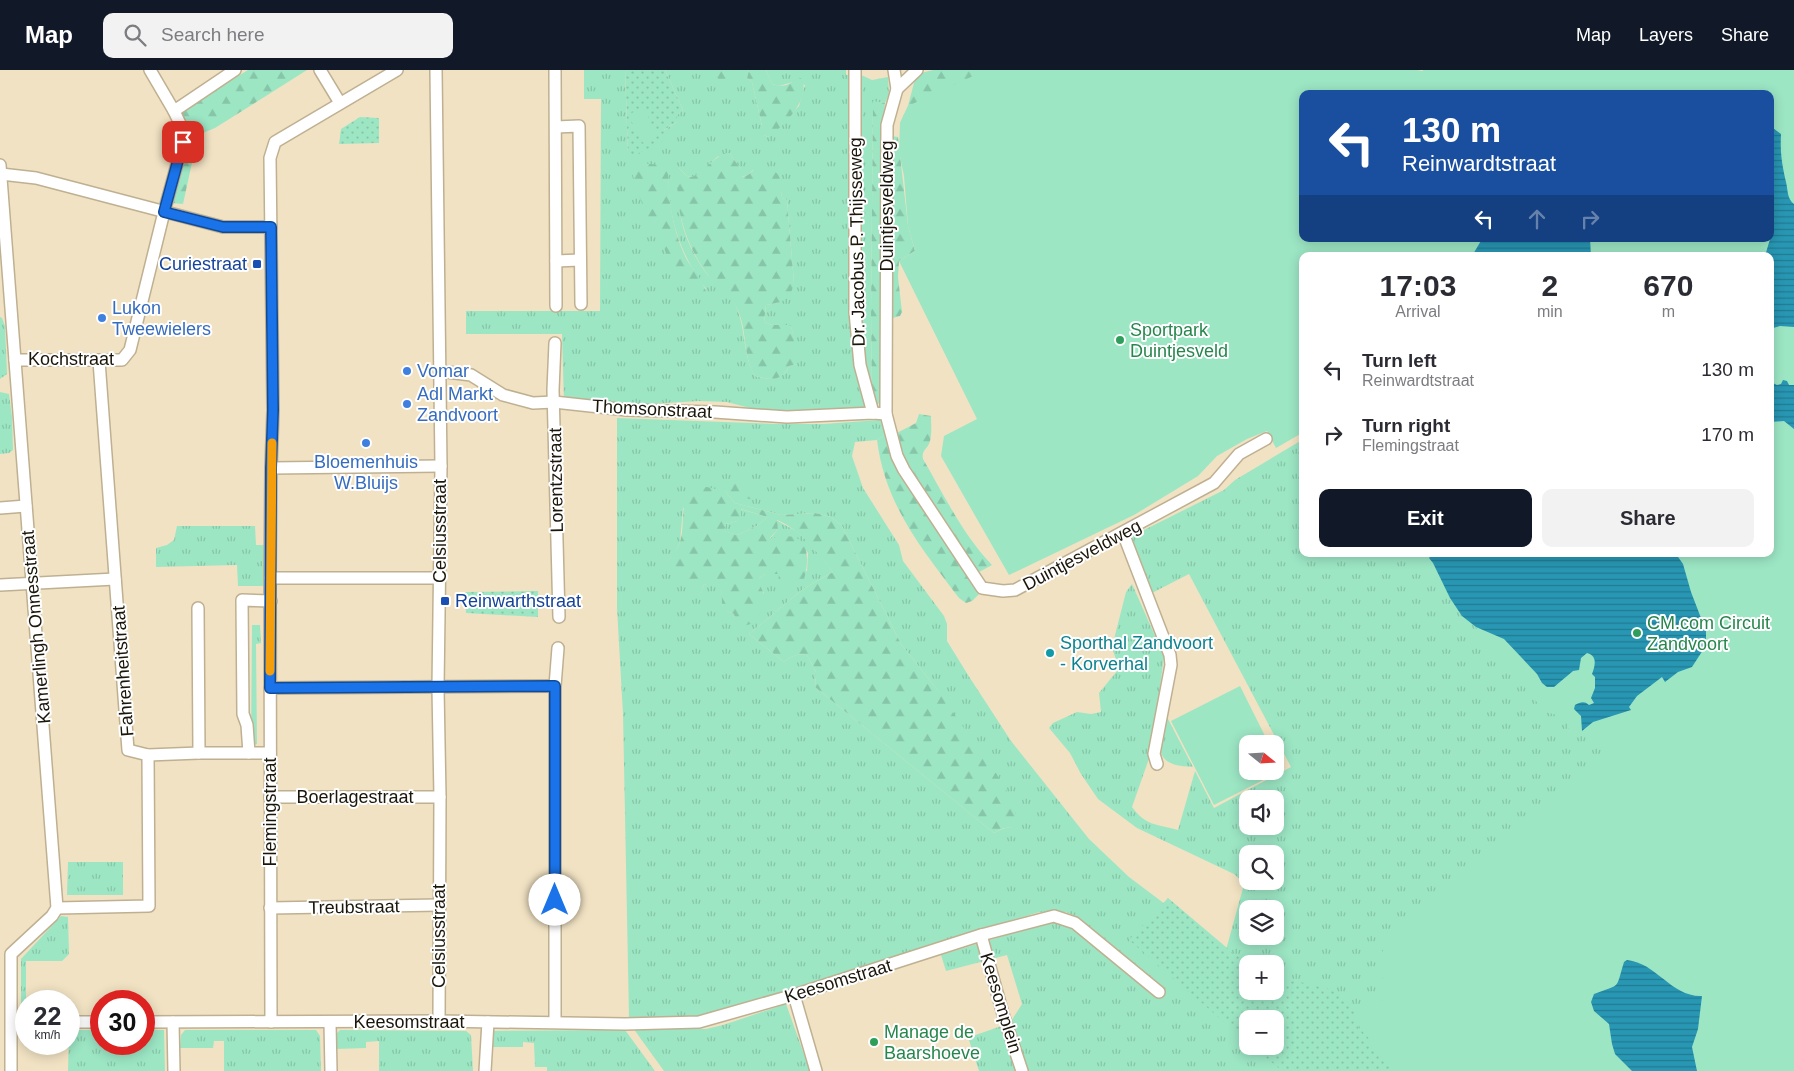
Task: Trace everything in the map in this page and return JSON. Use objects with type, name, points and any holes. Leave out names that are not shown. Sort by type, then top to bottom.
[{"type":"street","points":[[150,70],[183,130],[183,142],[164,212]]},
{"type":"street","points":[[174,111],[235,70]]},
{"type":"street","points":[[320,70],[340,103]]},
{"type":"street","name":"Flemingstraat","points":[[271,1022],[270,578],[273,410],[270,158],[275,142],[397,70]]},
{"type":"street","name":"Celsiusstraat","points":[[436,70],[441,466],[438,688],[440,797],[439,1021]]},
{"type":"street","points":[[555,70],[556,306]]},
{"type":"street","name":"Dr. Jacobus P. Thijsseweg","points":[[854,70],[855,312],[860,365],[873,413]]},
{"type":"street","name":"Duintjesveldweg","points":[[894,70],[897,89],[887,125],[886,414],[897,456],[904,470],[982,588],[1003,591],[1015,590],[1214,484],[1239,454],[1266,439]]},
{"type":"street","name":"Duintjesveldweg","points":[[897,89],[916,70]]},
{"type":"street","points":[[556,127],[579,126],[581,304]]},
{"type":"street","points":[[0,169],[223,227],[271,227]]},
{"type":"street","name":"Kamerlingh Onnesstraat","points":[[0,169],[58,908]]},
{"type":"street","name":"Kochstraat","points":[[15,360],[122,360],[130,350],[164,212]]},
{"type":"street","points":[[556,261],[580,260]]},
{"type":"street","name":"Lorentzstraat","points":[[555,343],[554,402],[559,617]]},
{"type":"street","name":"Fahrenheitstraat","points":[[58,908],[149,906],[148,755],[128,750],[99,361]]},
{"type":"street","name":"Thomsonstraat","points":[[439,370],[471,375],[503,395],[515,400],[533,403],[554,402],[627,410],[714,412],[787,417],[873,413]]},
{"type":"street","points":[[873,413],[886,414]]},
{"type":"street","points":[[271,468],[441,466]]},
{"type":"street","points":[[0,508],[26,506]]},
{"type":"street","points":[[1123,533],[1170,655],[1171,665],[1154,754],[1156,764]]},
{"type":"street","points":[[270,578],[440,578]]},
{"type":"street","points":[[0,585],[115,579]]},
{"type":"street","name":"Flemingstraat","points":[[249,753],[247,725],[242,714],[242,600],[271,601]]},
{"type":"street","points":[[198,608],[199,753]]},
{"type":"street","points":[[556,1022],[555,686],[558,648]]},
{"type":"street","points":[[270,688],[555,686]]},
{"type":"street","points":[[148,755],[270,753]]},
{"type":"street","name":"Boerlagestraat","points":[[270,797],[440,797]]},
{"type":"street","name":"Treubstraat","points":[[270,908],[439,905]]},
{"type":"street","points":[[11,1071],[12,1021],[6,954],[52,916],[58,908]]},
{"type":"street","name":"Keesomstraat","points":[[155,1022],[330,1023],[439,1021],[625,1024],[699,1022],[794,995],[981,935],[1054,916],[1068,919],[1159,992]]},
{"type":"street","name":"Keesomplein","points":[[981,935],[1003,1014],[1022,1071]]},
{"type":"street","points":[[794,995],[816,1071]]},
{"type":"street","points":[[174,1022],[174,1071]]},
{"type":"street","name":"Keesomstraat","points":[[485,1071],[488,1022]]},
{"type":"street","name":"Keesomstraat","points":[[330,1023],[331,1071]]},
{"type":"green space","points":[[248,70],[307,70],[215,128],[198,135],[183,204],[172,203],[180,114]]},
{"type":"green space","points":[[584,70],[625,70],[628,153],[677,122],[677,115],[683,110],[665,70],[749,70],[747,78],[752,82],[762,126],[762,134],[768,137],[799,106],[805,85],[793,82],[779,86],[772,84],[766,70],[846,70],[846,75],[859,74],[872,80],[888,77],[889,94],[885,103],[873,102],[872,408],[794,414],[754,409],[727,402],[699,401],[616,406],[564,403],[562,334],[466,334],[466,311],[600,311],[601,99],[584,99]],"holes":[[[729,153],[741,169],[741,177],[748,175],[753,170],[780,182],[782,198],[787,200],[794,283],[777,303],[766,305],[764,322],[772,325],[789,325],[792,329],[797,364],[789,366],[780,377],[766,378],[755,376],[748,360],[740,317],[735,304],[699,263],[682,223],[679,168],[687,176],[692,177],[701,173],[717,157]],[[668,170],[670,203],[676,232],[688,261],[706,289],[690,292],[651,222],[638,191]]]},
{"type":"green space","points":[[625,70],[665,70],[683,110],[677,115],[677,122],[664,130],[663,141],[633,156],[628,153]]},
{"type":"green space","points":[[710,70],[745,70],[742,78],[734,75],[727,84],[711,74]]},
{"type":"green space","points":[[749,70],[766,70],[772,84],[780,86],[792,82],[798,77],[802,79],[803,95],[799,103],[788,119],[768,137],[762,134],[762,126],[752,82],[747,78]]},
{"type":"green space","points":[[933,70],[1010,70],[900,123],[908,106],[915,79],[921,73]]},
{"type":"green space","points":[[986,70],[1794,70],[1794,1071],[1397,1071],[1373,1049],[1368,1037],[1360,1028],[1354,1012],[1356,1009],[1376,1006],[1391,990],[1381,974],[1379,961],[1384,948],[1395,934],[1604,753],[1598,741],[1581,731],[1571,737],[1565,717],[1545,712],[1418,557],[1774,557],[1774,252],[1299,252],[1299,435],[1276,448],[1267,431],[1247,439],[1217,456],[1198,476],[1134,515],[1009,575],[941,456],[944,436],[977,419],[899,261],[915,251],[908,226],[904,176],[899,152],[900,123],[908,106]]},
{"type":"green space","points":[[873,101],[885,103],[881,180],[882,398],[877,406],[872,408],[871,311]]},
{"type":"green space","points":[[643,107],[658,136],[643,143],[628,115]]},
{"type":"green space","points":[[360,117],[379,118],[379,143],[339,144],[341,129]]},
{"type":"green space","points":[[891,136],[898,137],[908,226],[915,251],[899,261],[898,277],[902,312],[900,316],[889,319]]},
{"type":"green space","points":[[725,153],[729,153],[741,169],[742,177],[748,175],[757,167],[775,172],[780,179],[782,198],[787,200],[794,283],[790,294],[785,300],[766,305],[764,322],[772,325],[789,325],[792,329],[798,362],[789,366],[783,375],[775,378],[755,376],[748,360],[740,315],[731,299],[702,267],[688,241],[683,226],[678,197],[679,168],[687,176],[692,177]]},
{"type":"green space","points":[[630,162],[661,165],[668,170],[670,204],[677,236],[686,258],[706,292],[690,293],[646,213],[639,197]]},
{"type":"green space","points":[[0,317],[5,326],[7,374],[0,379]]},
{"type":"green space","points":[[0,392],[9,394],[13,450],[9,453],[0,454]]},
{"type":"green space","points":[[919,414],[931,416],[931,438],[923,454],[923,459],[963,528],[992,565],[979,572],[915,481],[900,453],[895,434],[916,423]]},
{"type":"green space","points":[[617,418],[778,424],[883,421],[886,434],[877,440],[855,442],[852,456],[863,488],[899,545],[903,561],[944,616],[947,624],[947,641],[968,675],[1011,741],[1089,839],[1129,877],[1226,950],[1239,903],[1239,945],[1284,945],[1284,900],[1240,900],[1242,890],[1284,890],[1284,845],[1239,845],[1239,878],[1234,874],[1137,828],[1098,799],[1081,774],[1070,753],[1049,728],[1053,723],[1077,712],[1091,714],[1101,712],[1099,693],[1117,671],[1118,666],[1112,647],[1126,592],[1132,584],[1164,656],[1152,750],[1132,807],[1147,821],[1178,830],[1195,771],[1214,808],[1239,795],[1239,835],[1284,835],[1284,790],[1248,790],[1267,780],[1284,780],[1284,771],[1291,767],[1284,754],[1284,735],[1274,735],[1189,574],[1150,594],[1128,538],[1224,490],[1235,480],[1299,442],[1299,557],[1774,557],[1774,533],[1794,429],[1794,622],[1509,1071],[979,1071],[969,1040],[970,1037],[1010,1023],[1022,1004],[1007,955],[946,971],[941,955],[1058,921],[1071,925],[1152,995],[1155,994],[1156,984],[1079,918],[1066,912],[1039,912],[699,1017],[629,1017],[623,714],[617,608]],"holes":[[[725,491],[735,503],[781,515],[815,513],[831,517],[842,526],[901,644],[936,688],[1018,829],[1009,827],[994,833],[815,687],[816,672],[807,655],[800,654],[784,662],[749,634],[803,589],[833,572],[809,542],[796,531],[776,520],[778,529],[770,539],[787,536],[797,540],[808,553],[807,571],[765,574],[759,579],[759,584],[764,593],[735,618],[734,614],[724,608],[721,590],[715,581],[704,585],[699,595],[661,567],[675,553],[680,542],[683,508]]]},
{"type":"green space","points":[[886,434],[889,450],[896,466],[981,592],[972,601],[966,603],[959,598],[918,543],[896,505],[881,463],[877,440]]},
{"type":"green space","points":[[730,478],[748,480],[751,485],[753,500],[731,494],[729,491]]},
{"type":"green space","points":[[706,487],[725,491],[735,503],[781,515],[815,513],[831,517],[842,526],[901,644],[936,688],[1004,785],[1014,806],[1018,830],[1006,828],[994,833],[815,687],[816,672],[807,655],[800,654],[784,662],[749,634],[803,589],[833,572],[795,530],[777,520],[778,529],[770,538],[785,536],[800,540],[804,545],[807,558],[804,579],[783,586],[778,583],[779,574],[765,574],[759,579],[764,598],[761,609],[754,623],[740,627],[733,622],[734,614],[724,610],[721,591],[715,582],[704,585],[699,596],[660,567],[672,556],[680,542],[686,501],[689,495],[696,490]],"holes":[[[741,509],[767,517],[757,526],[737,535],[724,531],[726,524],[741,519]]]},
{"type":"green space","points":[[740,509],[767,517],[757,526],[737,535],[723,531],[726,524],[737,521]]},
{"type":"green space","points":[[177,526],[255,526],[256,545],[265,545],[264,586],[238,586],[237,565],[156,567],[156,548],[167,545],[174,540]]},
{"type":"green space","points":[[538,591],[538,617],[466,613],[465,592]]},
{"type":"green space","points":[[252,625],[260,625],[261,643],[256,644],[257,744],[251,745]]},
{"type":"green space","points":[[1240,686],[1264,735],[1239,735],[1239,780],[1263,780],[1244,790],[1239,790],[1239,792],[1214,805],[1171,721]]},
{"type":"green space","points":[[1167,717],[1193,767],[1170,763],[1163,757],[1161,753]]},
{"type":"green space","points":[[68,862],[123,862],[123,895],[67,895]]},
{"type":"green space","points":[[1168,898],[1239,957],[1239,1000],[1284,1000],[1284,978],[1330,989],[1356,1006],[1354,1012],[1359,1028],[1368,1037],[1375,1053],[1396,1071],[1282,1071],[1263,1055],[1284,1055],[1284,1010],[1239,1010],[1239,1035],[1129,940]]},
{"type":"green space","points":[[61,916],[68,917],[69,954],[62,961],[26,961],[26,990],[21,990],[21,959]]},
{"type":"green space","points":[[786,1004],[810,1071],[664,1071],[633,1028],[706,1029]]},
{"type":"green space","points":[[80,1030],[90,1030],[90,1055],[155,1055],[155,1030],[164,1030],[165,1071],[68,1071],[68,1055],[80,1055]]},
{"type":"green space","points":[[185,1030],[316,1030],[320,1036],[321,1071],[224,1071],[224,1041],[214,1041],[213,1048],[180,1048],[181,1035]]},
{"type":"green space","points":[[340,1030],[466,1031],[471,1035],[473,1071],[379,1071],[379,1041],[366,1042],[366,1048],[335,1049],[335,1035]]},
{"type":"green space","points":[[625,1030],[655,1071],[547,1071],[547,1067],[535,1067],[534,1043],[523,1042],[523,1047],[490,1047],[490,1031]]},
{"type":"water","points":[[1774,129],[1781,134],[1783,170],[1789,197],[1794,204],[1794,327],[1780,326],[1774,328],[1774,252],[1766,252],[1769,242],[1774,242]]},
{"type":"water","points":[[1480,242],[1590,242],[1591,252],[1474,252]]},
{"type":"water","points":[[1783,380],[1787,381],[1789,385],[1794,385],[1794,429],[1784,421],[1774,422],[1774,384],[1781,384]]},
{"type":"water","points":[[1678,557],[1683,564],[1691,592],[1706,631],[1703,650],[1692,667],[1678,672],[1665,682],[1662,677],[1637,696],[1629,707],[1631,710],[1593,722],[1582,731],[1581,716],[1574,709],[1575,705],[1581,703],[1589,705],[1594,703],[1591,698],[1595,688],[1595,677],[1592,674],[1595,665],[1593,656],[1587,653],[1581,658],[1579,670],[1573,671],[1554,687],[1547,687],[1504,639],[1476,627],[1462,616],[1450,598],[1429,558]]},
{"type":"water","points":[[1627,960],[1638,962],[1647,967],[1681,991],[1691,995],[1702,996],[1698,1029],[1692,1047],[1697,1071],[1632,1071],[1615,1054],[1609,1024],[1594,1011],[1591,1002],[1594,994],[1616,985],[1624,962]]},
{"type":"slow traffic","points":[[270,671],[272,443]]},
{"type":"place","name":"Curiestraat","points":[[257,264]]},
{"type":"place","name":"Lukon Tweewielers","points":[[102,318]]},
{"type":"place","name":"Sportpark Duintjesveld","points":[[1120,340]]},
{"type":"place","name":"Vomar","points":[[407,371]]},
{"type":"place","name":"Adl Markt Zandvoort","points":[[407,404]]},
{"type":"place","name":"Bloemenhuis W.Bluijs","points":[[366,443]]},
{"type":"place","name":"Reinwarthstraat","points":[[445,601]]},
{"type":"place","name":"CM.com Circuit Zandvoort","points":[[1637,633]]},
{"type":"place","name":"Sporthal Zandvoort - Korverhal","points":[[1050,653]]},
{"type":"place","name":"Manage de Baarshoeve","points":[[874,1042]]},
{"type":"route","points":[[183,142],[164,212],[223,227],[271,227],[273,410],[270,688],[555,686],[555,900]]}]
